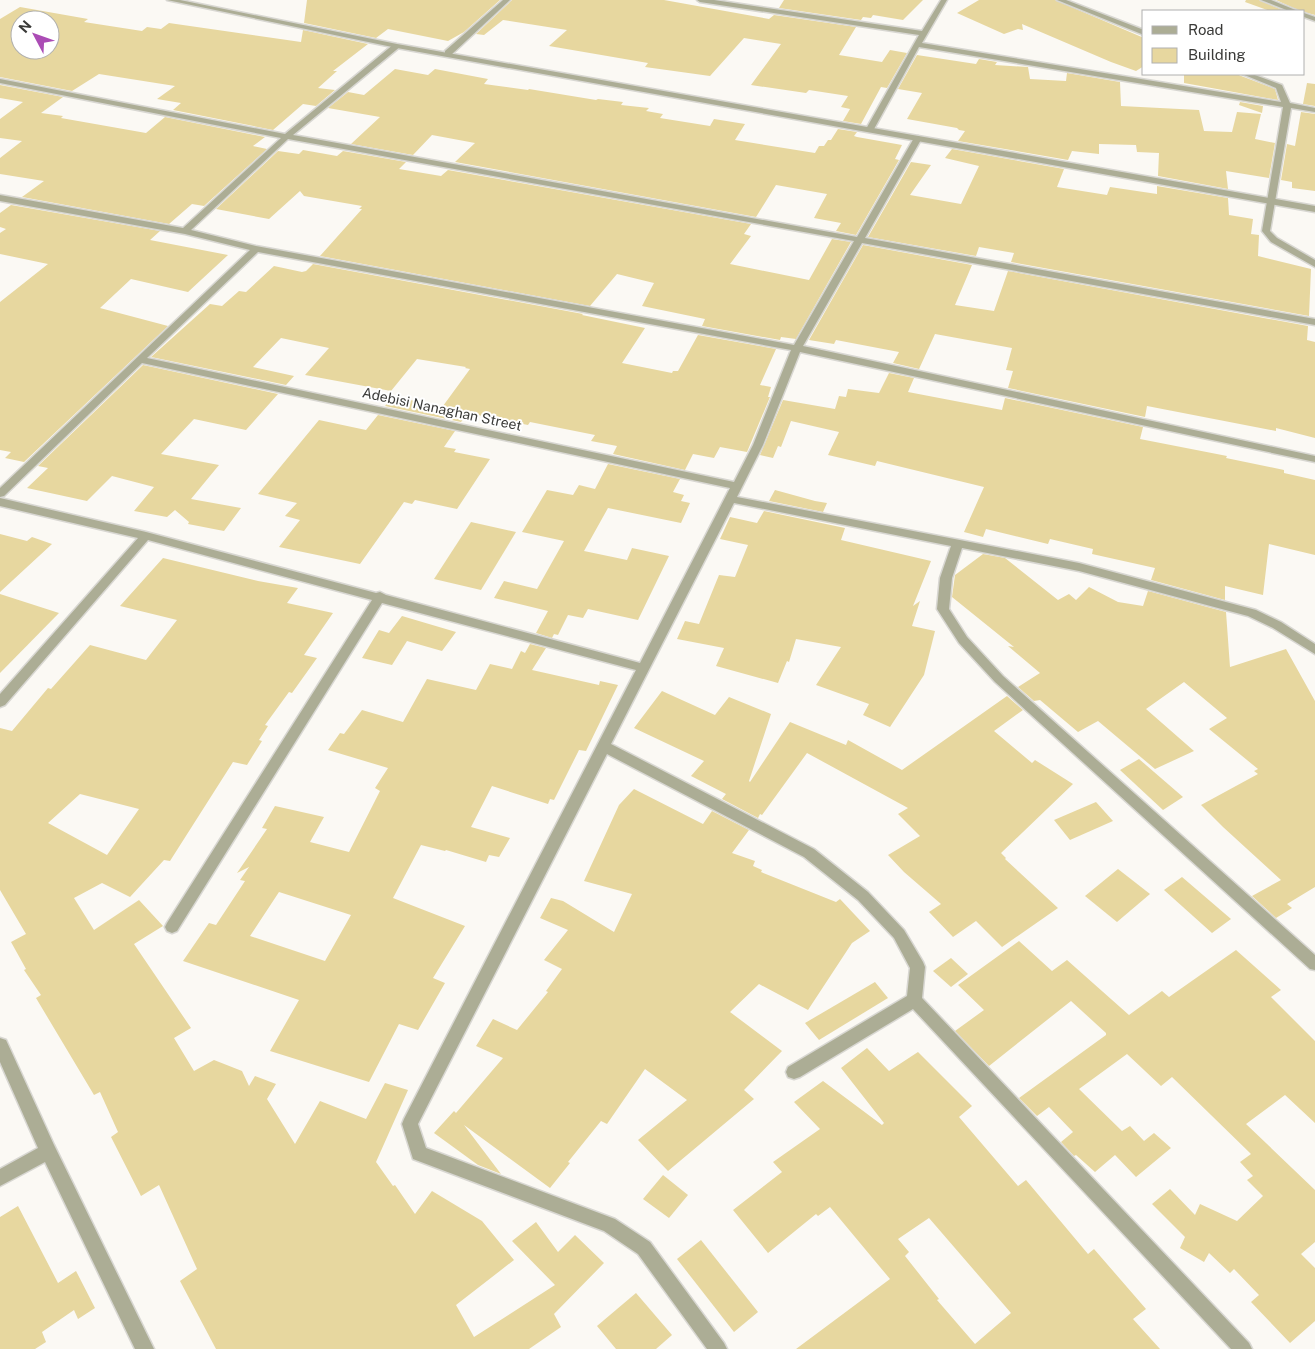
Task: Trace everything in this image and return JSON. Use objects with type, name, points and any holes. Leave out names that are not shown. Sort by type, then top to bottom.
[{"type":"street","points":[[170,0],[397,46],[448,53],[1315,209]]},
{"type":"street","points":[[448,53],[507,0]]},
{"type":"street","points":[[700,0],[923,34]]},
{"type":"street","points":[[870,128],[944,0]]},
{"type":"street","points":[[1060,0],[1142,32]]},
{"type":"street","points":[[1264,0],[1292,10]]},
{"type":"street","points":[[917,44],[1315,110]]},
{"type":"street","points":[[185,231],[287,136],[397,46]]},
{"type":"street","points":[[1249,75],[1279,86],[1287,106],[1266,231],[1274,240],[1315,264]]},
{"type":"street","points":[[0,81],[287,136],[1315,322]]},
{"type":"street","points":[[718,1349],[644,1248],[609,1225],[419,1153],[410,1124],[605,747],[758,445],[797,348],[918,138]]},
{"type":"street","points":[[0,198],[185,231],[256,249],[797,348],[1315,459]]},
{"type":"street","points":[[0,494],[256,249]]},
{"type":"street","name":"Adebisi Nanaghan Street","points":[[141,360],[737,486]]},
{"type":"street","points":[[731,498],[1078,567],[1252,613],[1278,625],[1315,650]]},
{"type":"street","points":[[0,502],[146,536],[380,596],[644,668]]},
{"type":"street","points":[[0,702],[146,536]]},
{"type":"street","points":[[958,542],[946,578],[942,609],[964,640],[999,678],[1315,964]]},
{"type":"street","points":[[172,927],[380,596]]},
{"type":"street","points":[[605,747],[809,853],[864,896],[899,934],[918,967],[914,1000]]},
{"type":"street","points":[[794,1072],[914,1000]]},
{"type":"street","points":[[914,1000],[1243,1349]]},
{"type":"street","points":[[0,1045],[48,1151],[145,1349]]},
{"type":"street","points":[[0,1178],[48,1151]]},
{"type":"building","points":[[307,0],[500,0],[464,32],[448,41],[388,29],[376,38],[304,23]]},
{"type":"building","points":[[512,0],[664,0],[769,19],[774,15],[856,27],[839,55],[882,62],[890,50],[907,53],[887,88],[881,87],[861,124],[843,121],[850,109],[841,107],[848,96],[809,90],[806,93],[751,85],[781,44],[744,38],[710,76],[645,67],[648,63],[549,46],[567,30],[503,20],[484,35],[476,34]]},
{"type":"building","points":[[784,0],[923,0],[903,20],[873,15],[871,18],[863,17],[861,20],[779,8]]},
{"type":"building","points":[[979,0],[1055,0],[1142,37],[1142,67],[1136,71],[1111,62],[1022,24],[1023,30],[1018,29],[1004,34],[957,13]]},
{"type":"building","points":[[1246,0],[1259,0],[1283,10],[1267,10],[1245,2]]},
{"type":"building","points":[[1276,0],[1315,0],[1315,15],[1305,12],[1305,10],[1298,10]]},
{"type":"building","points":[[20,7],[37,10],[15,10]]},
{"type":"building","points":[[10,13],[10,60],[60,60],[60,14],[88,19],[84,22],[142,31],[147,27],[161,29],[169,23],[301,42],[303,30],[368,44],[333,71],[337,71],[318,88],[335,90],[316,106],[303,104],[273,130],[173,110],[181,103],[157,99],[175,86],[99,74],[72,91],[0,77],[0,19]]},
{"type":"building","points":[[917,55],[976,64],[979,59],[997,62],[995,65],[1028,67],[1030,79],[1066,81],[1067,73],[1120,82],[1121,106],[1199,110],[1204,131],[1232,132],[1237,112],[1261,114],[1255,139],[1275,143],[1269,178],[1226,171],[1228,189],[1158,176],[1159,153],[1137,152],[1136,145],[1099,144],[1099,154],[1072,151],[1068,160],[958,141],[965,131],[907,119],[922,93],[898,89]]},
{"type":"building","points":[[395,69],[428,75],[435,69],[488,79],[484,84],[623,102],[621,105],[649,108],[646,111],[663,114],[660,118],[710,126],[714,119],[745,124],[735,140],[815,153],[819,146],[824,146],[828,140],[831,140],[838,129],[857,132],[854,136],[857,137],[902,145],[895,159],[899,160],[856,235],[836,231],[841,223],[814,218],[827,194],[776,185],[756,217],[455,162],[475,143],[432,135],[413,155],[351,144],[380,117],[328,108],[348,92],[364,95]]},
{"type":"building","points":[[1184,75],[1239,75],[1275,89],[1278,100],[1184,83]]},
{"type":"building","points":[[1307,83],[1315,84],[1315,106],[1303,104]]},
{"type":"building","points":[[0,85],[63,97],[41,113],[63,116],[61,118],[146,133],[165,117],[265,137],[253,146],[267,149],[204,206],[192,204],[169,224],[22,197],[44,181],[0,174],[0,158],[22,141],[0,138],[0,119],[23,102],[0,98]]},
{"type":"building","points":[[1240,102],[1263,106],[1262,113],[1239,105]]},
{"type":"building","points":[[1301,112],[1315,114],[1315,191],[1292,188],[1292,182],[1281,180],[1287,144],[1295,146]]},
{"type":"building","points":[[952,149],[1064,169],[1057,187],[1107,195],[1110,187],[1157,194],[1157,186],[1228,198],[1229,215],[1253,219],[1251,234],[1259,235],[1258,256],[1311,269],[1309,316],[1011,262],[1014,253],[979,247],[976,256],[868,237],[911,162],[931,165],[910,195],[961,204],[979,166],[945,158]]},
{"type":"building","points":[[303,150],[337,156],[343,151],[406,162],[399,169],[441,176],[448,170],[751,224],[744,234],[751,236],[730,264],[809,280],[832,239],[851,242],[796,339],[781,337],[780,340],[702,326],[705,319],[642,306],[654,283],[617,274],[590,306],[320,256],[362,209],[359,209],[362,206],[304,196],[300,191],[269,219],[216,209],[278,151],[299,154]]},
{"type":"building","points":[[11,205],[160,231],[150,240],[228,255],[188,292],[131,279],[100,308],[168,326],[24,462],[5,458],[11,452],[0,450],[0,302],[48,264],[0,254],[0,233],[6,229],[0,227],[0,213]]},
{"type":"building","points":[[863,245],[972,265],[955,305],[994,311],[1008,271],[1308,326],[1307,340],[1315,342],[1315,438],[1276,428],[1276,431],[1147,406],[1145,417],[1008,388],[1013,371],[1006,370],[1012,348],[935,334],[919,369],[893,363],[899,352],[836,340],[834,344],[809,340]]},
{"type":"building","points":[[313,264],[583,314],[645,328],[622,363],[672,373],[673,371],[678,371],[698,335],[776,349],[760,385],[771,387],[768,397],[770,397],[747,452],[720,447],[714,458],[693,454],[685,470],[613,454],[617,446],[591,441],[595,435],[530,422],[528,425],[468,413],[461,422],[385,406],[393,397],[443,406],[470,369],[466,367],[417,359],[391,391],[305,375],[329,348],[281,338],[253,367],[294,376],[286,385],[151,357],[210,304],[222,306],[239,291],[246,292],[274,266],[302,272],[306,271]]},
{"type":"building","points":[[143,365],[278,394],[246,430],[194,419],[161,454],[219,465],[191,499],[241,508],[224,531],[188,524],[189,522],[175,510],[167,517],[134,511],[154,487],[112,476],[87,501],[27,488],[48,468],[38,466]]},
{"type":"building","points":[[889,373],[914,378],[908,392],[1002,410],[1005,398],[1143,427],[1140,439],[1227,456],[1226,458],[1284,470],[1284,473],[1315,480],[1315,555],[1269,544],[1263,595],[1225,586],[1225,600],[1151,580],[1155,568],[1092,554],[1093,549],[1050,539],[1048,544],[986,529],[983,537],[964,532],[984,487],[877,461],[875,466],[828,455],[839,432],[791,421],[781,447],[778,446],[773,458],[760,455],[783,400],[835,409],[839,396],[846,397],[848,389],[879,393]]},
{"type":"building","points":[[378,415],[455,431],[444,447],[456,449],[454,452],[490,459],[457,509],[415,500],[412,504],[404,502],[360,564],[279,547],[300,520],[285,516],[297,503],[258,494],[319,420],[366,430]]},
{"type":"building","points":[[608,464],[680,479],[673,492],[684,495],[681,501],[690,503],[681,523],[608,508],[584,551],[627,560],[632,548],[669,556],[638,620],[588,609],[583,618],[568,615],[558,635],[554,634],[552,638],[536,633],[548,611],[494,598],[504,581],[537,589],[564,541],[522,532],[547,490],[573,495],[579,485],[595,489]]},
{"type":"building","points":[[775,490],[827,503],[823,512],[769,501]]},
{"type":"building","points":[[764,511],[845,528],[841,540],[931,561],[913,606],[920,601],[912,626],[935,631],[924,675],[890,727],[863,715],[869,704],[816,685],[841,647],[796,639],[789,662],[787,661],[778,683],[716,666],[724,648],[677,639],[685,621],[699,624],[719,575],[735,577],[748,545],[720,539],[730,517],[757,523]]},
{"type":"building","points":[[471,522],[516,532],[481,590],[434,579]]},
{"type":"building","points":[[0,534],[27,541],[32,537],[52,544],[0,592]]},
{"type":"building","points":[[983,554],[1005,558],[1058,600],[1069,594],[1076,600],[1089,587],[1118,602],[1143,606],[1148,591],[1226,612],[1230,667],[1286,649],[1315,701],[1315,887],[1287,904],[1292,908],[1276,918],[1252,896],[1281,880],[1201,805],[1258,774],[1254,771],[1258,769],[1209,729],[1227,718],[1184,682],[1146,709],[1194,751],[1155,769],[1098,721],[1078,732],[1040,700],[1034,701],[1018,687],[1040,673],[1008,646],[1014,647],[952,597],[955,575]]},
{"type":"building","points":[[163,558],[258,581],[298,588],[287,603],[333,613],[304,655],[317,658],[292,693],[289,692],[265,725],[268,726],[259,740],[262,741],[247,765],[233,762],[170,861],[164,860],[130,897],[102,883],[74,898],[94,930],[139,900],[163,926],[134,944],[191,1028],[174,1038],[194,1071],[214,1060],[242,1071],[249,1086],[255,1076],[276,1084],[267,1099],[295,1144],[320,1101],[366,1119],[385,1083],[408,1090],[376,1162],[415,1214],[432,1191],[482,1221],[514,1260],[456,1305],[474,1337],[555,1285],[512,1241],[536,1222],[558,1252],[575,1235],[604,1263],[554,1314],[561,1327],[529,1349],[216,1349],[180,1281],[197,1269],[159,1185],[141,1196],[111,1137],[118,1132],[100,1092],[94,1095],[36,998],[41,995],[24,970],[26,969],[11,942],[26,934],[0,890],[0,728],[12,731],[48,688],[51,689],[90,645],[146,660],[177,620],[120,606]],"holes":[[[80,794],[139,809],[107,855],[48,823]]]},
{"type":"building","points":[[0,594],[59,613],[0,673]]},
{"type":"building","points":[[402,616],[456,632],[442,651],[407,641],[392,665],[362,658],[379,630],[389,633]]},
{"type":"building","points":[[530,644],[546,648],[532,670],[599,685],[600,681],[618,685],[586,751],[579,750],[554,800],[550,799],[548,804],[492,786],[471,827],[510,838],[499,857],[489,855],[486,862],[421,845],[393,898],[465,926],[433,978],[445,983],[418,1030],[399,1024],[369,1082],[270,1051],[299,1000],[183,961],[209,923],[216,925],[245,881],[240,880],[249,867],[237,873],[267,829],[262,828],[275,806],[324,817],[310,842],[349,852],[380,791],[375,788],[388,768],[328,750],[340,733],[344,734],[362,710],[403,722],[427,679],[476,690],[490,664],[512,669],[521,651],[525,653]],"holes":[[[279,892],[351,915],[325,961],[250,936]]]},
{"type":"building","points":[[662,691],[715,715],[729,697],[771,714],[750,782],[790,722],[846,745],[848,740],[902,770],[1007,696],[1023,710],[994,731],[1032,763],[1035,760],[1073,784],[1001,853],[1005,859],[1058,908],[1002,947],[976,921],[953,937],[929,912],[941,904],[904,872],[888,855],[920,836],[898,814],[908,808],[807,753],[758,818],[722,799],[726,794],[691,776],[704,761],[634,728]]},
{"type":"building","points":[[1139,759],[1183,797],[1163,810],[1120,770]]},
{"type":"building","points":[[634,789],[703,824],[712,811],[749,830],[732,853],[755,861],[753,866],[762,870],[761,872],[836,902],[840,899],[870,931],[852,943],[808,1010],[759,984],[730,1012],[782,1051],[744,1090],[754,1099],[668,1171],[638,1140],[687,1100],[645,1069],[607,1124],[601,1121],[550,1188],[464,1125],[501,1174],[478,1165],[434,1133],[454,1111],[456,1113],[503,1058],[476,1046],[493,1019],[517,1030],[548,992],[546,991],[562,969],[544,960],[568,930],[540,918],[551,898],[563,901],[614,932],[632,894],[584,881],[619,805]]},
{"type":"building","points":[[1096,802],[1113,821],[1070,840],[1054,820]]},
{"type":"building","points":[[1118,869],[1150,894],[1117,922],[1085,896]]},
{"type":"building","points":[[1182,877],[1231,919],[1212,933],[1164,890]]},
{"type":"building","points":[[1019,941],[1052,971],[1067,960],[1129,1015],[1162,991],[1169,997],[1236,950],[1281,990],[1271,997],[1315,1041],[1315,1123],[1285,1095],[1246,1124],[1315,1190],[1315,1242],[1301,1254],[1315,1268],[1315,1321],[1290,1343],[1251,1302],[1259,1295],[1234,1269],[1230,1273],[1209,1253],[1204,1262],[1180,1248],[1185,1237],[1152,1204],[1170,1189],[1195,1215],[1200,1204],[1237,1221],[1263,1196],[1247,1180],[1253,1176],[1240,1162],[1251,1154],[1172,1077],[1161,1086],[1127,1054],[1079,1089],[1122,1131],[1130,1126],[1144,1141],[1154,1133],[1171,1148],[1136,1177],[1115,1155],[1095,1172],[1076,1155],[1074,1156],[1061,1142],[1073,1132],[1049,1107],[1037,1116],[1019,1098],[1106,1035],[1106,1033],[1071,1001],[989,1066],[955,1031],[984,1010],[958,985]]},
{"type":"building","points":[[951,958],[968,974],[951,987],[933,971]]},
{"type":"building","points":[[875,982],[888,998],[819,1040],[805,1023]]},
{"type":"building","points":[[867,1048],[889,1071],[918,1052],[972,1106],[959,1117],[1018,1186],[1026,1180],[1088,1254],[1094,1249],[1146,1309],[1133,1319],[1160,1349],[796,1349],[890,1279],[830,1207],[818,1216],[816,1214],[768,1253],[733,1210],[782,1172],[773,1162],[820,1129],[794,1102],[823,1081],[882,1125],[884,1123],[841,1068]],"holes":[[[929,1218],[1011,1313],[975,1344],[937,1300],[939,1299],[905,1256],[909,1252],[898,1239]]]},
{"type":"building","points":[[663,1175],[688,1195],[669,1218],[643,1199]]},
{"type":"building","points":[[18,1206],[58,1283],[76,1271],[95,1308],[78,1319],[74,1310],[42,1332],[46,1342],[35,1349],[0,1349],[0,1217]]},
{"type":"building","points":[[701,1240],[758,1312],[734,1332],[677,1259]]},
{"type":"building","points":[[636,1293],[672,1335],[656,1349],[616,1349],[597,1326]]}]
